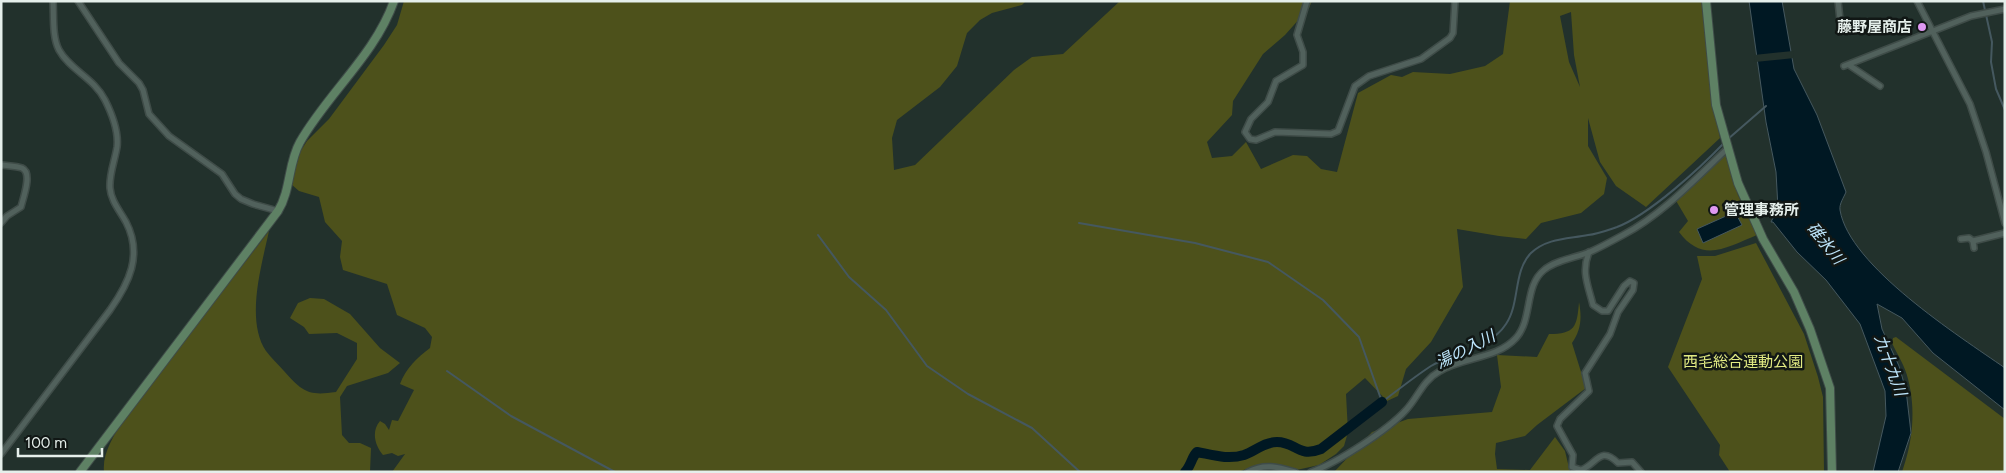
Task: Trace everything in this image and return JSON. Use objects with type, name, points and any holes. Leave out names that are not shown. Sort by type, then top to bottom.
[{"type":"street","points":[[1,454],[120,296],[130,278],[132,266],[132,242],[129,228],[113,202],[110,191],[117,144],[116,126],[98,87],[65,58],[59,50],[56,42],[53,1]]},
{"type":"street","points":[[78,1],[120,63],[139,83],[143,90],[149,114],[169,136],[222,174],[235,194],[241,199],[278,211]]},
{"type":"street","points":[[80,472],[278,211],[286,195],[299,143],[381,30],[394,1]]},
{"type":"street","points":[[1307,1],[1297,35],[1303,52],[1303,65],[1276,81],[1268,102],[1251,119],[1246,128],[1245,132],[1250,140],[1256,140],[1275,132],[1331,134],[1338,131],[1355,86],[1369,76],[1421,59],[1450,38],[1454,33],[1455,1]]},
{"type":"street","points":[[1706,1],[1716,105],[1742,195],[1762,237],[1794,292],[1810,329],[1830,388],[1832,472]]},
{"type":"street","points":[[1838,1],[1841,29]]},
{"type":"street","points":[[1917,1],[1974,114],[1998,192],[2005,223]]},
{"type":"street","points":[[1880,86],[1847,65],[1970,16],[2005,9]]},
{"type":"street","points":[[1312,472],[1351,451],[1401,416],[1424,383],[1440,371],[1458,362],[1498,350],[1510,343],[1524,326],[1537,277],[1546,268],[1589,252],[1655,216],[1726,144]]},
{"type":"street","points":[[1,165],[22,168],[27,176],[21,207],[6,216],[1,223]]},
{"type":"street","points":[[1961,239],[1969,238],[1973,241],[2005,233]]},
{"type":"street","points":[[1973,241],[1974,248]]},
{"type":"street","points":[[1589,252],[1584,263],[1585,276],[1593,306],[1602,311],[1608,311],[1624,286],[1630,281],[1634,283],[1633,290],[1618,312],[1610,334],[1585,373],[1589,391],[1560,419],[1556,426],[1573,455],[1572,467],[1581,470],[1590,467],[1595,459],[1602,455],[1611,456],[1618,464],[1632,462],[1642,472]]},
{"type":"street","points":[[1251,471],[1268,465],[1295,472]]},
{"type":"green space","points":[[404,1],[1026,1],[1022,5],[992,13],[980,20],[967,33],[957,66],[940,87],[897,120],[892,138],[894,170],[915,165],[1014,70],[1032,57],[1063,54],[1120,1],[1312,1],[1309,8],[1285,35],[1263,54],[1233,101],[1232,115],[1207,142],[1212,158],[1232,156],[1246,142],[1261,169],[1293,155],[1307,156],[1321,169],[1337,172],[1358,93],[1391,75],[1402,77],[1413,72],[1450,74],[1485,66],[1503,54],[1510,1],[1702,1],[1711,92],[1720,138],[1646,207],[1616,186],[1600,162],[1588,118],[1588,146],[1607,178],[1604,194],[1581,213],[1541,223],[1526,239],[1457,229],[1463,287],[1431,342],[1406,369],[1398,396],[1387,401],[1365,378],[1346,394],[1348,432],[1344,446],[1336,454],[1319,465],[1292,471],[1258,465],[1238,472],[392,472],[405,454],[398,456],[392,453],[383,455],[375,438],[377,425],[380,421],[389,430],[392,420],[398,421],[414,390],[400,384],[412,364],[430,348],[432,337],[425,328],[397,315],[387,284],[343,270],[340,257],[342,241],[325,222],[319,197],[299,191],[291,184],[298,155],[307,141],[329,119],[397,25]],"holes":[[[1571,12],[1574,55],[1580,87],[1569,62],[1560,16]]]},
{"type":"green space","name":"管理事務所","points":[[1727,155],[1738,195],[1757,235],[1716,250],[1697,248],[1679,232],[1688,221],[1675,199],[1722,156]]},
{"type":"green space","points":[[269,231],[259,275],[256,308],[260,338],[272,359],[301,388],[312,393],[319,393],[336,392],[357,359],[357,343],[337,333],[309,334],[304,327],[290,318],[298,303],[310,298],[324,299],[350,314],[380,348],[400,363],[388,373],[347,386],[340,397],[342,435],[349,443],[360,443],[371,448],[370,472],[104,472],[107,451],[123,420]]},
{"type":"green space","name":"西毛総合運動公園","points":[[1756,243],[1804,334],[1818,377],[1823,397],[1824,472],[1730,472],[1719,455],[1720,445],[1668,367],[1702,279],[1697,256],[1715,256]]},
{"type":"green space","points":[[1579,302],[1580,324],[1572,343],[1586,388],[1525,436],[1496,443],[1495,454],[1497,469],[1530,470],[1555,437],[1565,451],[1570,472],[1334,472],[1372,432],[1408,419],[1492,412],[1501,387],[1497,355],[1537,357],[1549,334],[1564,333],[1573,327],[1577,318]]},
{"type":"green space","points":[[1896,337],[2005,419],[2005,472],[1902,472],[1909,449],[1913,414],[1907,374],[1892,343],[1893,338]]},
{"type":"water","points":[[1749,1],[1782,1],[1794,69],[1817,115],[1846,192],[1840,210],[1848,232],[1863,254],[1884,276],[1935,319],[2005,368],[2005,410],[1933,353],[1902,318],[1877,304],[1882,329],[1899,366],[1906,390],[1911,433],[1898,472],[1873,472],[1886,416],[1885,391],[1860,324],[1826,280],[1797,252],[1773,222],[1771,222],[1778,208],[1776,172],[1766,122]]},
{"type":"water","points":[[1735,212],[1742,225],[1703,243],[1697,229]]},
{"type":"pier","points":[[1793,51],[1794,58],[1755,62],[1754,55]]},
{"type":"waterway","points":[[1983,1],[1992,42],[1991,62],[1996,89],[2005,110]]},
{"type":"waterway","name":"湯の入川","points":[[1728,139],[1766,106]]},
{"type":"waterway","name":"湯の入川","points":[[1079,223],[1195,243],[1268,262],[1323,300],[1359,337],[1382,402],[1431,366],[1481,345],[1499,332],[1510,316],[1521,269],[1525,260],[1537,248],[1558,240],[1603,232],[1630,221],[1674,190],[1724,143]]},
{"type":"waterway","points":[[818,235],[849,277],[886,310],[927,366],[968,394],[1032,428],[1080,472]]},
{"type":"waterway","points":[[447,371],[511,416],[615,472]]},
{"type":"waterway","name":"湯の入川","points":[[1185,472],[1197,452],[1232,457],[1244,455],[1268,443],[1277,442],[1289,444],[1307,452],[1321,449],[1382,402]]},
{"type":"place","name":"藤野屋商店","points":[[1922,27]]},
{"type":"place","name":"管理事務所","points":[[1714,210]]},
{"type":"water label","name":"碓氷川","points":[[1826,243]]},
{"type":"water label","name":"九十九川","points":[[1891,365]]}]
